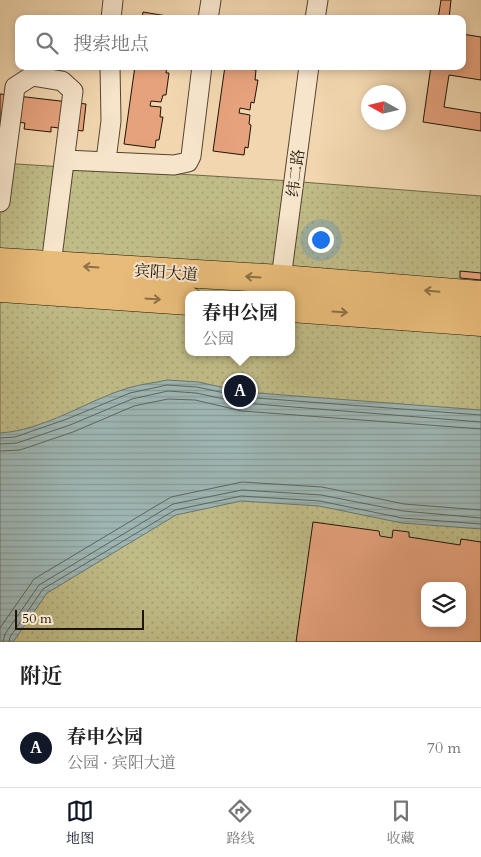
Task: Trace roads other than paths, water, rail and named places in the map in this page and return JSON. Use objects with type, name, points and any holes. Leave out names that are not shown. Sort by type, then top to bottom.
[{"type":"highway","name":"宾阳大道","points":[[0,262],[281,279],[481,295]]},
{"type":"highway","name":"宾阳大道","points":[[0,288],[185,301]]},
{"type":"highway","points":[[295,308],[481,322]]},
{"type":"street","points":[[111,15],[113,0]]},
{"type":"street","points":[[208,15],[210,0]]},
{"type":"street","points":[[316,15],[318,0]]},
{"type":"street","points":[[106,160],[111,120],[110,70]]},
{"type":"street","points":[[65,160],[106,160],[174,165],[188,162],[191,156],[202,70]]},
{"type":"street","name":"纬二路","points":[[281,279],[308,70]]},
{"type":"street","points":[[0,202],[15,86],[32,76],[62,81],[73,91],[51,265]]},
{"type":"water","points":[[167,380],[198,382],[244,392],[481,410],[481,529],[402,523],[319,506],[241,501],[176,515],[47,593],[13,642],[0,642],[0,433],[33,427],[128,388]]},
{"type":"place","name":"春申公园","points":[[240,391]]}]
